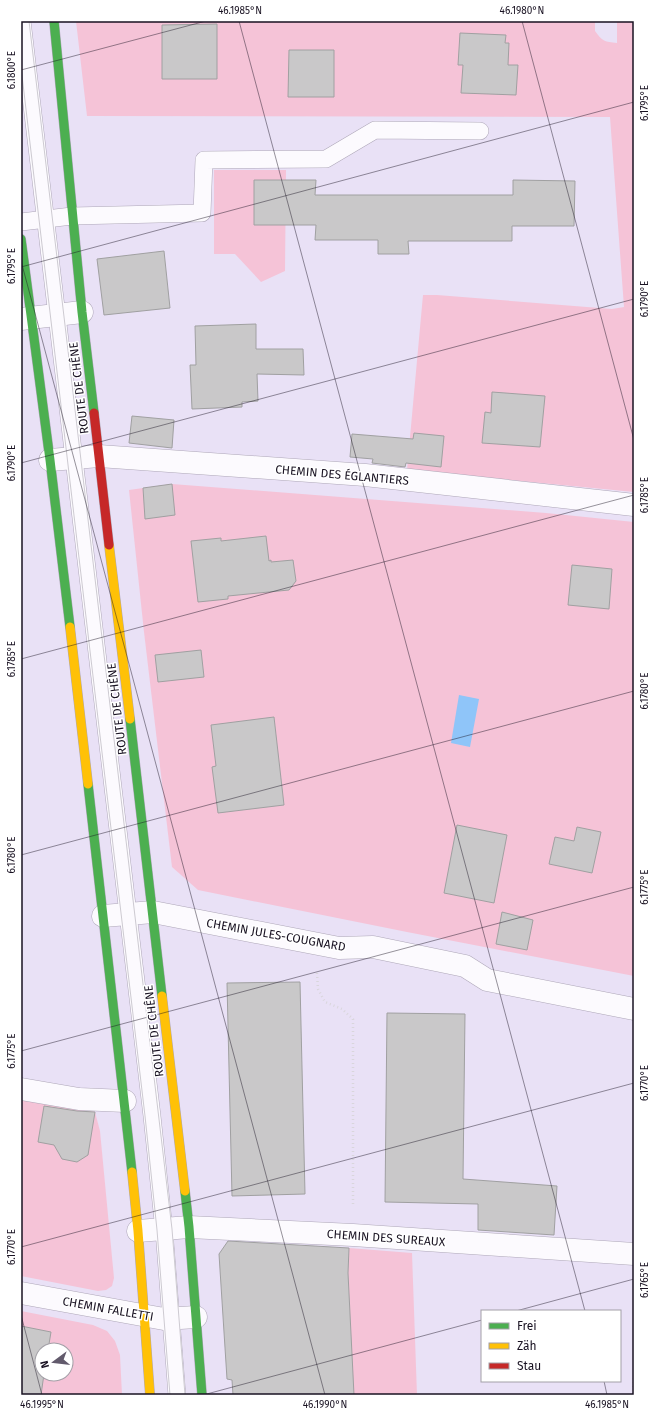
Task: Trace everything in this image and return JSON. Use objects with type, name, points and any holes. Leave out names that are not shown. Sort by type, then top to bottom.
[{"type":"main road","name":"ROUTE DE CHÊNE","points":[[54,21],[82,312],[189,1227],[202,1395]]},
{"type":"main road","points":[[21,239],[27,318],[50,460],[125,1101],[138,1231],[150,1395]]},
{"type":"street","points":[[27,318],[82,312]]},
{"type":"street","name":"CHEMIN DES ÉGLANTIERS","points":[[50,460],[99,456],[365,475],[634,505]]},
{"type":"street","name":"CHEMIN JULES-COUGNARD","points":[[103,916],[153,912],[339,948],[373,948],[465,966],[487,980],[634,1009]]},
{"type":"street","points":[[21,1089],[79,1094],[125,1101]]},
{"type":"street","name":"CHEMIN DES SUREAUX","points":[[138,1231],[189,1227],[353,1235],[634,1254]]},
{"type":"street","name":"CHEMIN FALLETTI","points":[[21,1293],[164,1319],[196,1317]]},
{"type":"lane","points":[[22,21],[164,1230],[178,1395]]},
{"type":"lane","points":[[21,222],[72,216],[202,213],[204,160],[326,159],[375,130],[480,131]]},
{"type":"path","points":[[325,1002],[342,1009],[354,1019],[353,1235]]},
{"type":"path","points":[[633,1395],[634,1375]]},
{"type":"shaded area","points":[[76,21],[595,21],[595,31],[602,39],[617,43],[617,21],[634,21],[634,492],[407,470],[423,295],[612,309],[624,307],[610,117],[87,116]]},
{"type":"shaded area","points":[[214,170],[286,170],[285,271],[261,282],[235,254],[214,254]]},
{"type":"shaded area","points":[[172,484],[546,513],[634,522],[634,976],[198,890],[172,867],[129,490]]},
{"type":"shaded area","points":[[21,1099],[95,1112],[100,1131],[114,1278],[112,1286],[106,1290],[98,1291],[21,1276]]},
{"type":"shaded area","points":[[349,1248],[412,1253],[417,1395],[353,1395],[348,1273]]},
{"type":"shaded area","points":[[21,1311],[93,1325],[107,1331],[115,1341],[120,1355],[122,1395],[21,1395]]},
{"type":"water","points":[[459,695],[479,699],[470,747],[451,743]]},
{"type":"building","points":[[217,24],[217,79],[162,79],[162,25]]},
{"type":"building","points":[[460,33],[506,35],[505,43],[509,43],[508,65],[518,65],[516,95],[461,93],[463,65],[458,65]]},
{"type":"building","points":[[289,50],[334,50],[334,97],[288,97]]},
{"type":"building","points":[[254,180],[316,180],[315,195],[513,195],[513,180],[575,181],[574,226],[512,226],[512,241],[408,241],[409,254],[378,254],[378,240],[315,240],[316,225],[254,225]]},
{"type":"building","points":[[164,251],[170,308],[104,315],[97,259]]},
{"type":"building","points":[[256,324],[256,349],[303,349],[304,375],[257,374],[258,401],[242,402],[242,407],[192,409],[190,365],[196,365],[195,326]]},
{"type":"building","points":[[492,392],[545,396],[540,447],[482,443],[485,412],[491,413]]},
{"type":"building","points":[[132,416],[174,420],[172,448],[129,443]]},
{"type":"building","points":[[414,433],[444,436],[441,467],[406,463],[405,467],[372,463],[373,459],[350,457],[352,434],[413,439]]},
{"type":"building","points":[[172,484],[175,515],[145,519],[143,488]]},
{"type":"building","points":[[266,536],[269,561],[293,560],[296,581],[289,590],[228,596],[228,599],[198,602],[191,541],[221,538],[221,541]]},
{"type":"building","points":[[572,565],[612,569],[609,609],[568,605]]},
{"type":"building","points":[[201,650],[204,677],[158,682],[155,655]]},
{"type":"building","points":[[274,717],[284,805],[218,813],[212,767],[216,766],[211,725]]},
{"type":"building","points":[[457,825],[507,835],[494,903],[444,893]]},
{"type":"building","points":[[577,827],[601,832],[592,873],[549,864],[555,837],[574,841]]},
{"type":"building","points":[[502,912],[533,920],[527,950],[496,944]]},
{"type":"building","points":[[300,982],[305,1194],[232,1196],[227,983]]},
{"type":"building","points":[[387,1013],[465,1014],[463,1179],[557,1186],[554,1235],[478,1230],[478,1204],[385,1202]]},
{"type":"building","points":[[44,1106],[95,1112],[88,1155],[77,1162],[62,1159],[54,1145],[38,1142]]},
{"type":"building","points":[[228,1241],[349,1248],[348,1273],[354,1395],[233,1395],[232,1380],[227,1379],[219,1254]]},
{"type":"building","points":[[21,1326],[51,1332],[49,1342],[34,1342],[34,1382],[43,1382],[41,1395],[21,1395]]},
{"type":"tram line","points":[[29,21],[172,1229],[185,1395]]},
{"type":"tram line","points":[[21,67],[145,1116],[157,1230],[170,1395]]},
{"type":"traffic: fast","points":[[54,21],[82,312],[94,413]]},
{"type":"traffic: fast","points":[[21,239],[70,627]]},
{"type":"traffic: fast","points":[[130,719],[162,996]]},
{"type":"traffic: fast","points":[[88,784],[132,1172]]},
{"type":"traffic: fast","points":[[185,1191],[202,1395]]},
{"type":"traffic: slow","points":[[109,545],[130,719]]},
{"type":"traffic: slow","points":[[70,627],[88,784]]},
{"type":"traffic: slow","points":[[162,996],[185,1191]]},
{"type":"traffic: slow","points":[[132,1172],[138,1231],[150,1395]]},
{"type":"traffic: jam","points":[[94,413],[109,545]]}]
